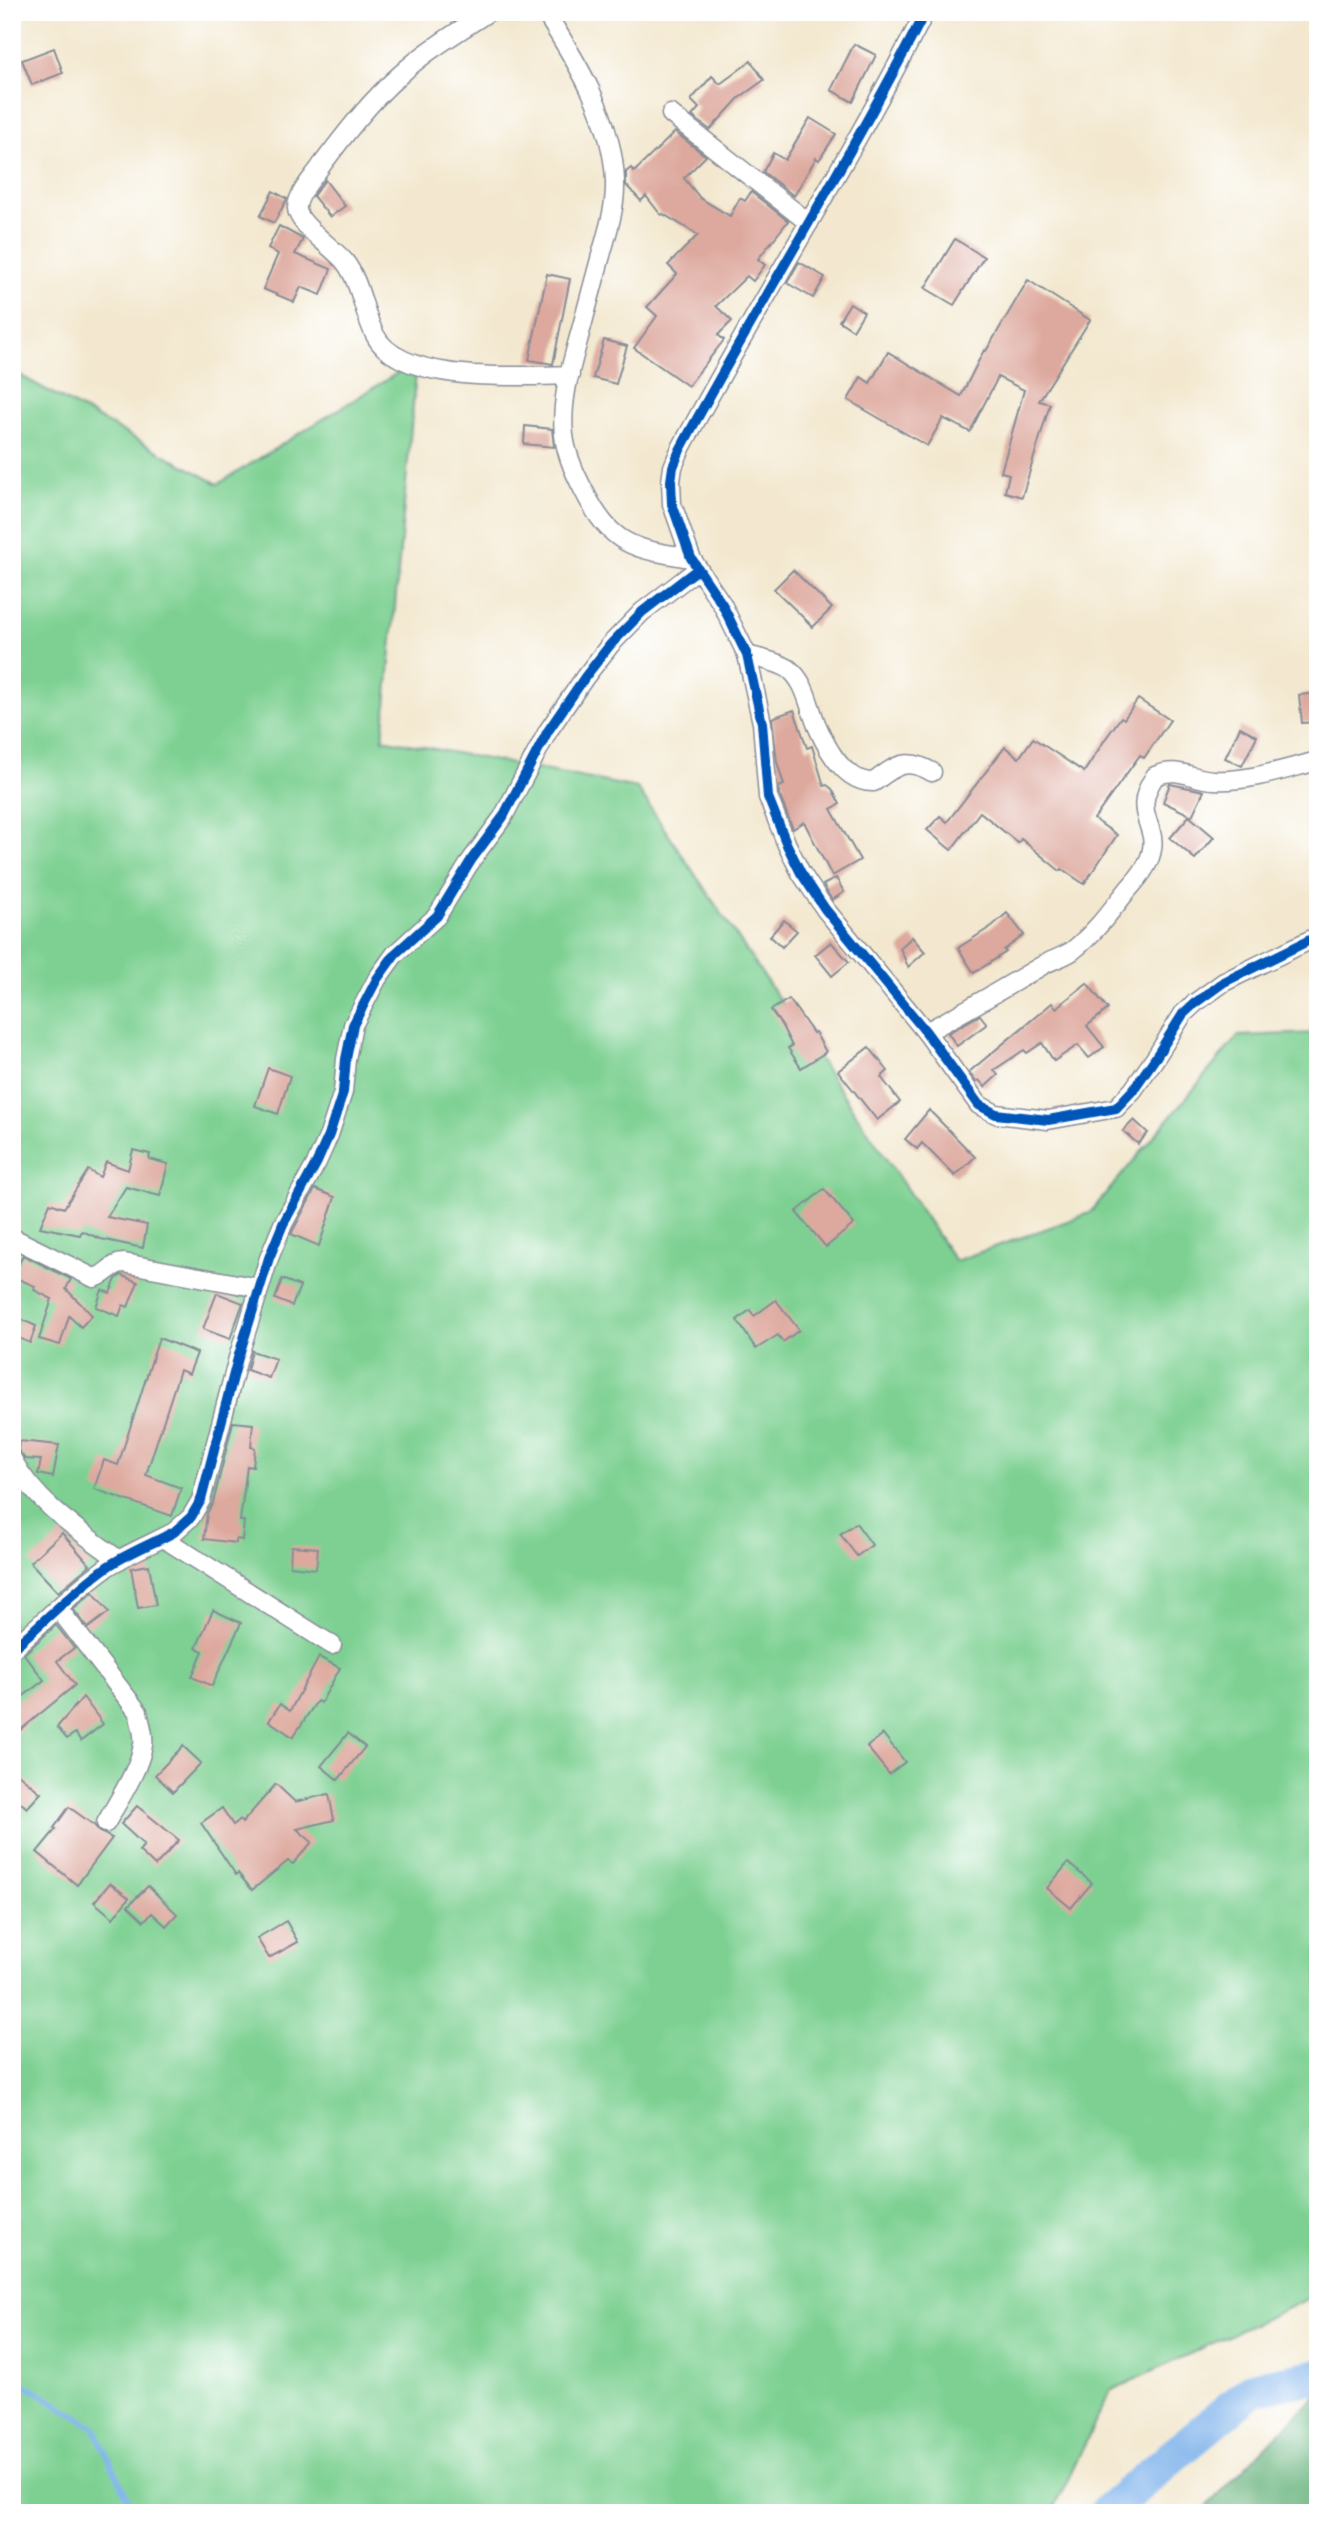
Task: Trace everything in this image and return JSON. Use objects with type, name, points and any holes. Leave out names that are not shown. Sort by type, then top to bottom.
[{"type":"street","points":[[488,12],[420,58],[381,94],[305,188],[297,203],[297,214],[305,225],[346,263],[375,336],[393,356],[429,369],[456,372],[516,376],[570,375]]},
{"type":"street","points":[[545,12],[572,55],[594,100],[603,125],[615,179],[612,214],[565,399],[564,435],[570,462],[593,509],[611,532],[637,548],[695,563]]},
{"type":"street","points":[[925,12],[809,223],[684,441],[673,467],[672,503],[695,563],[722,604],[747,655],[762,723],[768,797],[787,845],[825,909],[926,1032],[978,1105],[990,1112],[1048,1120],[1116,1108],[1156,1057],[1175,1024],[1195,1003],[1224,982],[1318,936]]},
{"type":"street","points":[[671,114],[809,223]]},
{"type":"street","points":[[12,1649],[87,1582],[119,1560],[183,1526],[201,1500],[229,1389],[259,1288],[283,1224],[329,1135],[343,1092],[353,1025],[377,978],[395,954],[437,916],[472,859],[503,817],[527,767],[556,718],[593,667],[642,612],[695,563]]},
{"type":"street","points":[[747,655],[788,669],[799,681],[817,727],[845,771],[858,779],[874,782],[902,764],[918,764],[932,772]]},
{"type":"street","points":[[926,1032],[1071,951],[1111,913],[1143,873],[1150,859],[1154,842],[1143,809],[1145,791],[1155,776],[1176,771],[1214,780],[1239,779],[1318,761]]},
{"type":"street","points":[[13,1238],[94,1278],[101,1276],[114,1265],[124,1263],[259,1288]]},
{"type":"street","points":[[12,1459],[24,1480],[61,1515],[119,1560]]},
{"type":"street","points":[[163,1538],[332,1645]]},
{"type":"street","points":[[58,1608],[138,1712],[142,1727],[144,1743],[140,1756],[106,1823]]},
{"type":"green space","points":[[417,361],[383,739],[637,788],[955,1261],[1090,1213],[1238,1036],[1318,1033],[1318,2294],[1110,2391],[1052,2513],[12,2513],[12,371],[218,484]]},
{"type":"green space","points":[[1318,2394],[1318,2513],[1200,2513]]},
{"type":"building","points":[[854,44],[876,55],[853,102],[831,90]]},
{"type":"building","points":[[54,48],[63,73],[32,85],[22,60]]},
{"type":"building","points":[[751,61],[764,80],[739,98],[710,130],[692,116],[699,108],[691,100],[712,76],[720,84]]},
{"type":"building","points":[[810,118],[836,134],[819,160],[816,158],[794,196],[763,172],[773,153],[785,160]]},
{"type":"building","points":[[675,132],[706,156],[684,178],[700,198],[730,216],[740,198],[745,201],[751,192],[788,221],[758,259],[765,265],[753,281],[747,276],[716,306],[732,321],[718,335],[724,340],[688,386],[634,348],[657,316],[647,307],[677,274],[668,265],[698,235],[661,215],[646,196],[641,201],[626,185],[626,172],[631,168],[634,172]]},
{"type":"building","points":[[325,180],[345,206],[330,217],[313,196]]},
{"type":"building","points":[[273,191],[287,199],[274,223],[260,216]]},
{"type":"building","points":[[279,226],[303,239],[295,254],[331,269],[321,295],[301,287],[294,302],[263,289],[278,254],[268,248]]},
{"type":"building","points":[[955,239],[984,257],[954,305],[925,288]]},
{"type":"building","points":[[799,262],[825,277],[813,298],[787,283]]},
{"type":"building","points":[[547,274],[570,279],[553,364],[529,360]]},
{"type":"building","points":[[1028,280],[1090,320],[1039,401],[1050,404],[1022,497],[1005,492],[1009,474],[1001,472],[1024,390],[998,377],[970,432],[943,418],[927,446],[848,400],[861,377],[870,383],[888,352],[961,396],[984,350],[986,351]]},
{"type":"building","points":[[850,303],[864,312],[853,330],[839,321]]},
{"type":"building","points":[[604,340],[627,346],[616,384],[593,378]]},
{"type":"building","points":[[525,426],[552,429],[554,447],[524,444]]},
{"type":"building","points":[[793,570],[832,608],[813,627],[774,589]]},
{"type":"building","points":[[1318,693],[1318,722],[1302,723],[1299,695]]},
{"type":"building","points":[[1138,699],[1170,720],[1144,758],[1140,755],[1094,819],[1117,835],[1084,884],[1062,869],[1060,871],[1021,839],[1018,843],[980,812],[951,850],[927,830],[940,816],[947,822],[1005,747],[1019,758],[1033,738],[1084,772],[1121,717],[1124,719]]},
{"type":"building","points":[[794,710],[807,748],[812,746],[824,786],[832,789],[840,804],[831,809],[860,860],[832,876],[804,822],[793,829],[779,794],[779,787],[784,785],[777,762],[772,718]]},
{"type":"building","points":[[1240,727],[1257,736],[1242,766],[1225,758]]},
{"type":"building","points":[[1170,784],[1204,791],[1192,816],[1163,802]]},
{"type":"building","points":[[1189,816],[1214,837],[1195,859],[1170,838]]},
{"type":"building","points":[[836,878],[844,892],[832,900],[823,885]]},
{"type":"building","points":[[1007,913],[1024,935],[1004,950],[1006,952],[974,973],[958,948]]},
{"type":"building","points":[[784,920],[797,931],[782,947],[770,936]]},
{"type":"building","points":[[912,937],[925,952],[908,967],[900,948]]},
{"type":"building","points":[[831,942],[849,962],[832,976],[815,955]]},
{"type":"building","points":[[1087,983],[1108,1009],[1087,1026],[1104,1047],[1089,1058],[1078,1045],[1054,1061],[1042,1043],[1027,1053],[1024,1050],[994,1070],[998,1075],[985,1087],[979,1080],[976,1082],[969,1072],[1052,1003],[1056,1008]]},
{"type":"building","points":[[789,999],[813,1033],[815,1032],[826,1052],[801,1068],[788,1048],[792,1046],[782,1026],[771,1010]]},
{"type":"building","points":[[980,1015],[987,1024],[957,1046],[948,1033]]},
{"type":"building","points":[[869,1047],[888,1071],[881,1077],[900,1102],[877,1120],[838,1071]]},
{"type":"building","points":[[268,1068],[290,1076],[278,1114],[255,1106]]},
{"type":"building","points":[[929,1110],[975,1157],[955,1176],[922,1143],[917,1149],[905,1139]]},
{"type":"building","points":[[1134,1120],[1148,1133],[1138,1144],[1123,1131]]},
{"type":"building","points":[[133,1150],[150,1154],[149,1159],[168,1164],[160,1196],[126,1187],[107,1217],[147,1225],[143,1248],[101,1239],[82,1231],[80,1235],[40,1227],[50,1203],[64,1208],[88,1170],[100,1177],[106,1162],[128,1170]]},
{"type":"building","points":[[315,1189],[335,1197],[319,1246],[291,1234]]},
{"type":"building","points":[[824,1189],[854,1224],[826,1247],[796,1212]]},
{"type":"building","points":[[23,1255],[71,1279],[66,1289],[92,1315],[81,1327],[69,1316],[60,1345],[39,1339],[52,1299],[34,1290],[35,1286],[13,1277]]},
{"type":"building","points":[[121,1275],[138,1282],[128,1307],[123,1305],[119,1316],[96,1307],[102,1290],[110,1293],[116,1279]]},
{"type":"building","points":[[282,1279],[300,1286],[292,1306],[275,1299]]},
{"type":"building","points":[[217,1293],[243,1303],[230,1339],[203,1329]]},
{"type":"building","points":[[776,1300],[799,1330],[783,1342],[778,1335],[756,1349],[737,1320],[750,1310],[754,1316]]},
{"type":"building","points":[[21,1319],[36,1326],[30,1343],[14,1336]]},
{"type":"building","points":[[159,1338],[197,1353],[189,1374],[180,1370],[146,1475],[181,1488],[172,1516],[94,1489],[104,1460],[118,1465]]},
{"type":"building","points":[[252,1351],[276,1359],[269,1378],[247,1370]]},
{"type":"building","points":[[233,1422],[253,1424],[251,1447],[255,1448],[253,1467],[247,1466],[240,1521],[244,1521],[242,1540],[236,1539],[236,1543],[204,1539],[207,1513],[213,1503]]},
{"type":"building","points":[[19,1441],[59,1445],[53,1477],[38,1474],[41,1460],[25,1459],[18,1450]]},
{"type":"building","points":[[856,1523],[872,1545],[857,1556],[840,1534]]},
{"type":"building","points":[[62,1533],[90,1565],[58,1592],[30,1562]]},
{"type":"building","points":[[291,1546],[318,1548],[316,1569],[290,1566]]},
{"type":"building","points":[[149,1565],[156,1605],[138,1608],[131,1568]]},
{"type":"building","points":[[93,1592],[109,1612],[88,1628],[73,1609]]},
{"type":"building","points":[[213,1610],[241,1623],[212,1686],[192,1677],[203,1651],[196,1648]]},
{"type":"building","points":[[56,1625],[74,1648],[57,1661],[75,1685],[12,1737],[12,1705],[44,1680],[24,1654]]},
{"type":"building","points":[[319,1657],[340,1668],[321,1703],[317,1701],[293,1737],[269,1721],[280,1704],[290,1711]]},
{"type":"building","points":[[83,1697],[103,1724],[81,1741],[75,1733],[67,1739],[57,1727]]},
{"type":"building","points":[[348,1733],[365,1747],[338,1780],[321,1766]]},
{"type":"building","points":[[883,1734],[905,1762],[889,1774],[867,1747]]},
{"type":"building","points":[[183,1746],[201,1763],[173,1792],[155,1775]]},
{"type":"building","points":[[12,1769],[41,1793],[27,1808],[12,1795]]},
{"type":"building","points":[[276,1784],[295,1802],[329,1794],[334,1820],[297,1829],[312,1842],[293,1864],[288,1861],[252,1890],[238,1873],[236,1875],[201,1823],[222,1808],[233,1825],[240,1820],[242,1823]]},
{"type":"building","points":[[137,1806],[179,1840],[155,1866],[139,1851],[144,1845],[121,1824]]},
{"type":"building","points":[[69,1807],[100,1832],[112,1838],[77,1885],[37,1852],[56,1829],[54,1828]]},
{"type":"building","points":[[1068,1863],[1092,1883],[1071,1908],[1047,1888]]},
{"type":"building","points":[[110,1883],[129,1898],[113,1918],[94,1902]]},
{"type":"building","points":[[148,1886],[177,1914],[166,1926],[152,1913],[144,1921],[128,1906]]},
{"type":"building","points":[[286,1921],[298,1942],[269,1958],[257,1938]]},
{"type":"waterway","points":[[1105,2513],[1254,2388],[1318,2376]]},
{"type":"waterway","points":[[12,2381],[32,2388],[94,2427],[135,2513]]},
{"type":"cycle path","points":[[925,12],[866,123],[710,395],[673,467],[672,504],[691,558],[722,604],[747,655],[762,723],[768,797],[787,845],[801,873],[825,909],[926,1032],[979,1105],[996,1114],[1048,1120],[1116,1108],[1133,1090],[1183,1014],[1195,1003],[1224,982],[1318,936]]},
{"type":"cycle path","points":[[12,1649],[94,1576],[123,1557],[174,1532],[191,1517],[201,1500],[238,1358],[269,1258],[283,1224],[329,1135],[343,1092],[353,1025],[377,979],[395,954],[437,916],[472,859],[503,817],[548,731],[610,645],[642,612],[698,569]]}]
